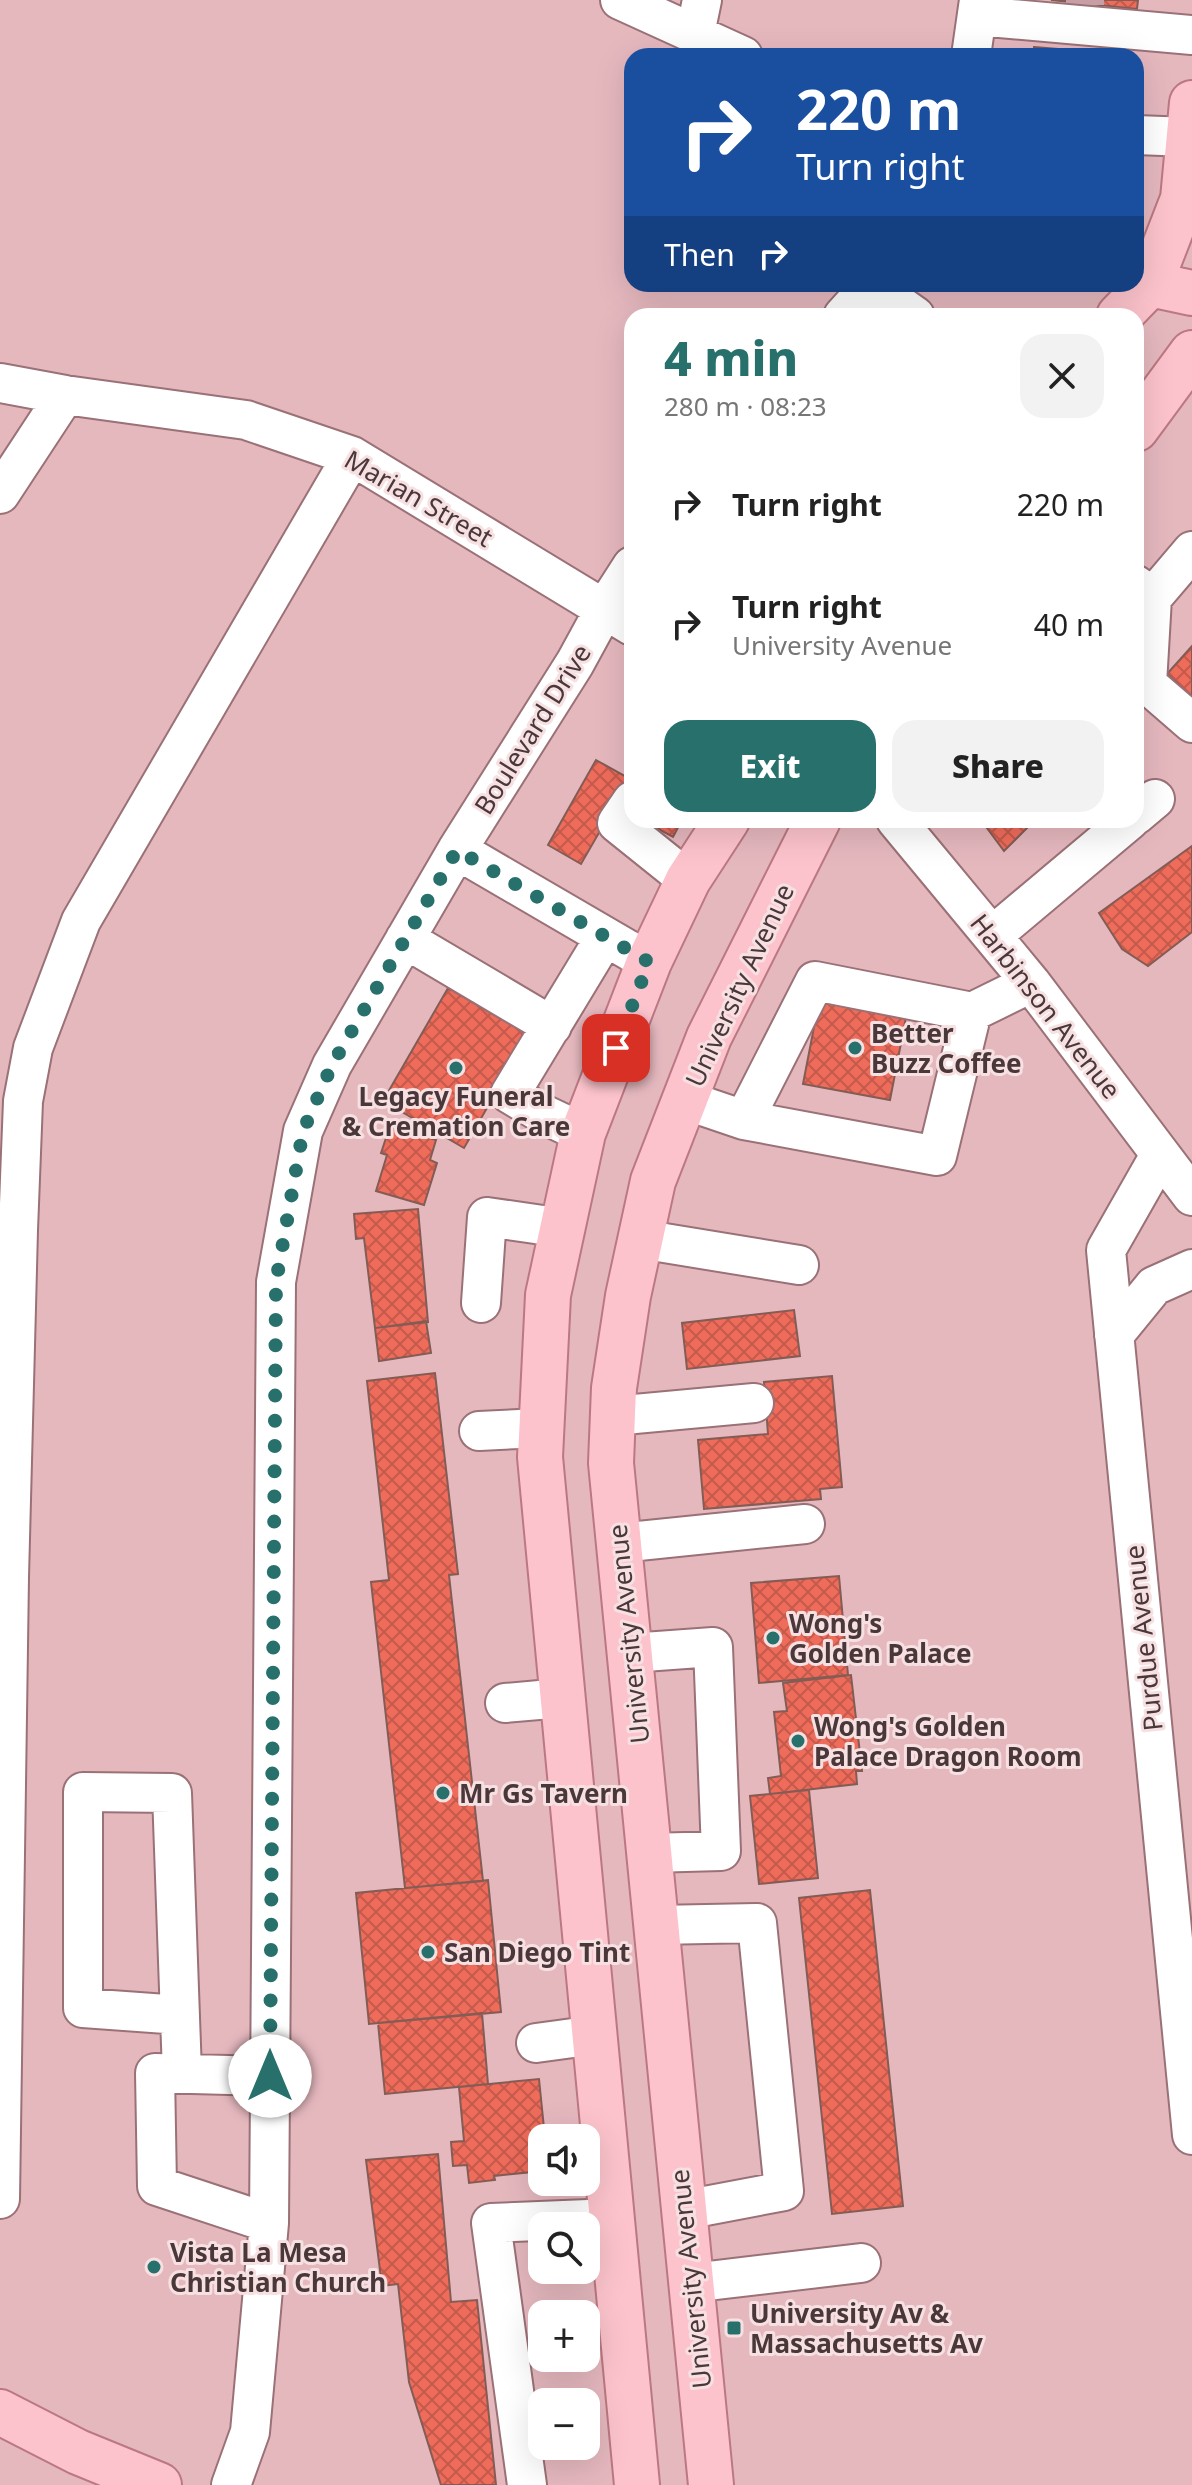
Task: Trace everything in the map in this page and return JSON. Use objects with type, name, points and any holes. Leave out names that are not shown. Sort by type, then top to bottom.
[{"type":"main road","points":[[1144,278],[1183,199],[1190,120]]},
{"type":"main road","points":[[1144,280],[1192,293]]},
{"type":"main road","points":[[1144,418],[1192,353]]},
{"type":"main road","points":[[637,2485],[540,1457],[541,1428],[548,1295],[583,1133],[649,962],[688,880],[722,828]]},
{"type":"main road","name":"University Avenue","points":[[711,2485],[611,1463],[614,1388],[628,1296],[653,1181],[709,1037],[814,828]]},
{"type":"main road","points":[[0,2412],[78,2452],[159,2485]]},
{"type":"street","points":[[620,0],[698,17],[734,48]]},
{"type":"street","points":[[972,48],[978,8],[1084,16],[1192,35]]},
{"type":"street","points":[[1144,133],[1190,120]]},
{"type":"street","points":[[868,308],[890,301]]},
{"type":"street","name":"Marian Street","points":[[0,383],[246,420],[352,456],[618,617]]},
{"type":"street","points":[[0,494],[65,395]]},
{"type":"street","points":[[0,2199],[9,1577],[18,1230],[23,1101],[33,1048],[60,969],[81,921],[352,456]]},
{"type":"street","points":[[1192,551],[1144,591],[1147,684],[1192,723]]},
{"type":"street","name":"Boulevard Drive","points":[[231,2485],[250,2432],[269,2223],[276,1282],[303,1131],[332,1065],[457,850],[575,663],[618,617],[624,595]]},
{"type":"street","points":[[624,813],[617,823],[688,880]]},
{"type":"street","name":"Harbinson Avenue","points":[[903,828],[1031,983],[1192,1196]]},
{"type":"street","points":[[993,935],[1120,828]]},
{"type":"street","points":[[457,850],[649,962]]},
{"type":"street","points":[[583,1133],[510,1094],[605,937]]},
{"type":"street","points":[[405,939],[552,1026]]},
{"type":"street","points":[[744,1120],[815,981],[972,1012],[1031,983]]},
{"type":"street","points":[[685,1100],[744,1120],[937,1156],[972,1012]]},
{"type":"street","name":"Purdue Avenue","points":[[1160,1155],[1106,1250],[1192,2135]]},
{"type":"street","points":[[481,1303],[487,1217],[563,1228]]},
{"type":"street","points":[[640,1239],[799,1265]]},
{"type":"street","points":[[1114,1335],[1154,1286],[1192,1269]]},
{"type":"street","points":[[613,1416],[754,1403]]},
{"type":"street","points":[[479,1431],[541,1428]]},
{"type":"street","points":[[619,1543],[805,1524]]},
{"type":"street","points":[[630,1653],[713,1647],[721,1851],[649,1853]]},
{"type":"street","points":[[505,1703],[562,1698]]},
{"type":"street","points":[[180,2015],[83,2008],[83,1792],[172,1793],[180,2015],[182,2073]]},
{"type":"street","points":[[656,1925],[757,1923],[784,2191],[684,2210]]},
{"type":"street","points":[[536,2043],[595,2035]]},
{"type":"street","points":[[269,2223],[157,2186],[155,2073],[270,2076]]},
{"type":"street","points":[[527,2485],[491,2223],[613,2218]]},
{"type":"street","points":[[691,2283],[861,2263]]},
{"type":"building","points":[[1051,0],[1138,0],[1137,9]]},
{"type":"building","points":[[1192,646],[1192,697],[1167,674]]},
{"type":"building","points":[[596,760],[624,776],[624,789],[581,864],[548,845]]},
{"type":"building","points":[[657,828],[678,828],[673,837]]},
{"type":"building","points":[[987,828],[1027,828],[1004,851]]},
{"type":"building","points":[[1192,846],[1192,932],[1148,966],[1122,949],[1099,913]]},
{"type":"building","name":"Legacy Funeral & Cremation Care","points":[[448,988],[529,1035],[464,1148],[383,1101]]},
{"type":"building","name":"Better Buzz Coffee","points":[[820,996],[907,1012],[890,1100],[803,1084]]},
{"type":"building","points":[[390,1126],[436,1140],[430,1160],[437,1163],[424,1205],[376,1191],[387,1155],[381,1153]]},
{"type":"building","points":[[418,1209],[428,1322],[375,1328],[364,1238],[356,1239],[354,1214]]},
{"type":"building","points":[[794,1310],[800,1356],[687,1369],[682,1323]]},
{"type":"building","points":[[426,1321],[431,1353],[379,1361],[375,1328]]},
{"type":"building","points":[[435,1373],[458,1574],[449,1575],[483,1881],[405,1888],[371,1582],[389,1580],[367,1381]]},
{"type":"building","points":[[832,1376],[842,1487],[820,1489],[821,1499],[704,1509],[698,1440],[768,1434],[764,1382]]},
{"type":"building","points":[[839,1576],[848,1675],[759,1683],[751,1583]]},
{"type":"building","points":[[851,1675],[862,1771],[856,1771],[857,1784],[770,1794],[768,1778],[781,1776],[774,1712],[787,1711],[783,1683]]},
{"type":"building","points":[[809,1790],[818,1878],[759,1884],[750,1796]]},
{"type":"building","name":"San Diego Tint","points":[[488,1880],[501,2012],[369,2024],[356,1893]]},
{"type":"building","points":[[870,1890],[903,2206],[832,2214],[799,1898]]},
{"type":"building","points":[[482,2013],[488,2084],[385,2094],[378,2023]]},
{"type":"building","points":[[539,2079],[544,2124],[528,2124],[528,2172],[494,2176],[495,2180],[469,2183],[467,2165],[453,2166],[451,2142],[464,2141],[459,2087]]},
{"type":"building","points":[[438,2154],[451,2302],[477,2300],[496,2485],[441,2485],[409,2382],[398,2284],[382,2286],[366,2160]]},
{"type":"tunnel","points":[[1085,0],[1085,5]]},
{"type":"place","name":"Better Buzz Coffee","points":[[855,1048]]},
{"type":"place","name":"Legacy Funeral & Cremation Care","points":[[456,1068]]},
{"type":"place","name":"Wong's Golden Palace","points":[[773,1638]]},
{"type":"place","name":"Wong's Golden Palace Dragon Room","points":[[798,1741]]},
{"type":"place","name":"Mr Gs Tavern","points":[[443,1793]]},
{"type":"place","name":"San Diego Tint","points":[[428,1952]]},
{"type":"place","name":"Vista La Mesa Christian Church","points":[[154,2267]]},
{"type":"place","name":"University Av & Massachusetts Av","points":[[734,2328]]},
{"type":"route","points":[[270,2076],[276,1282],[303,1131],[332,1065],[457,850],[649,962],[616,1048]]}]
